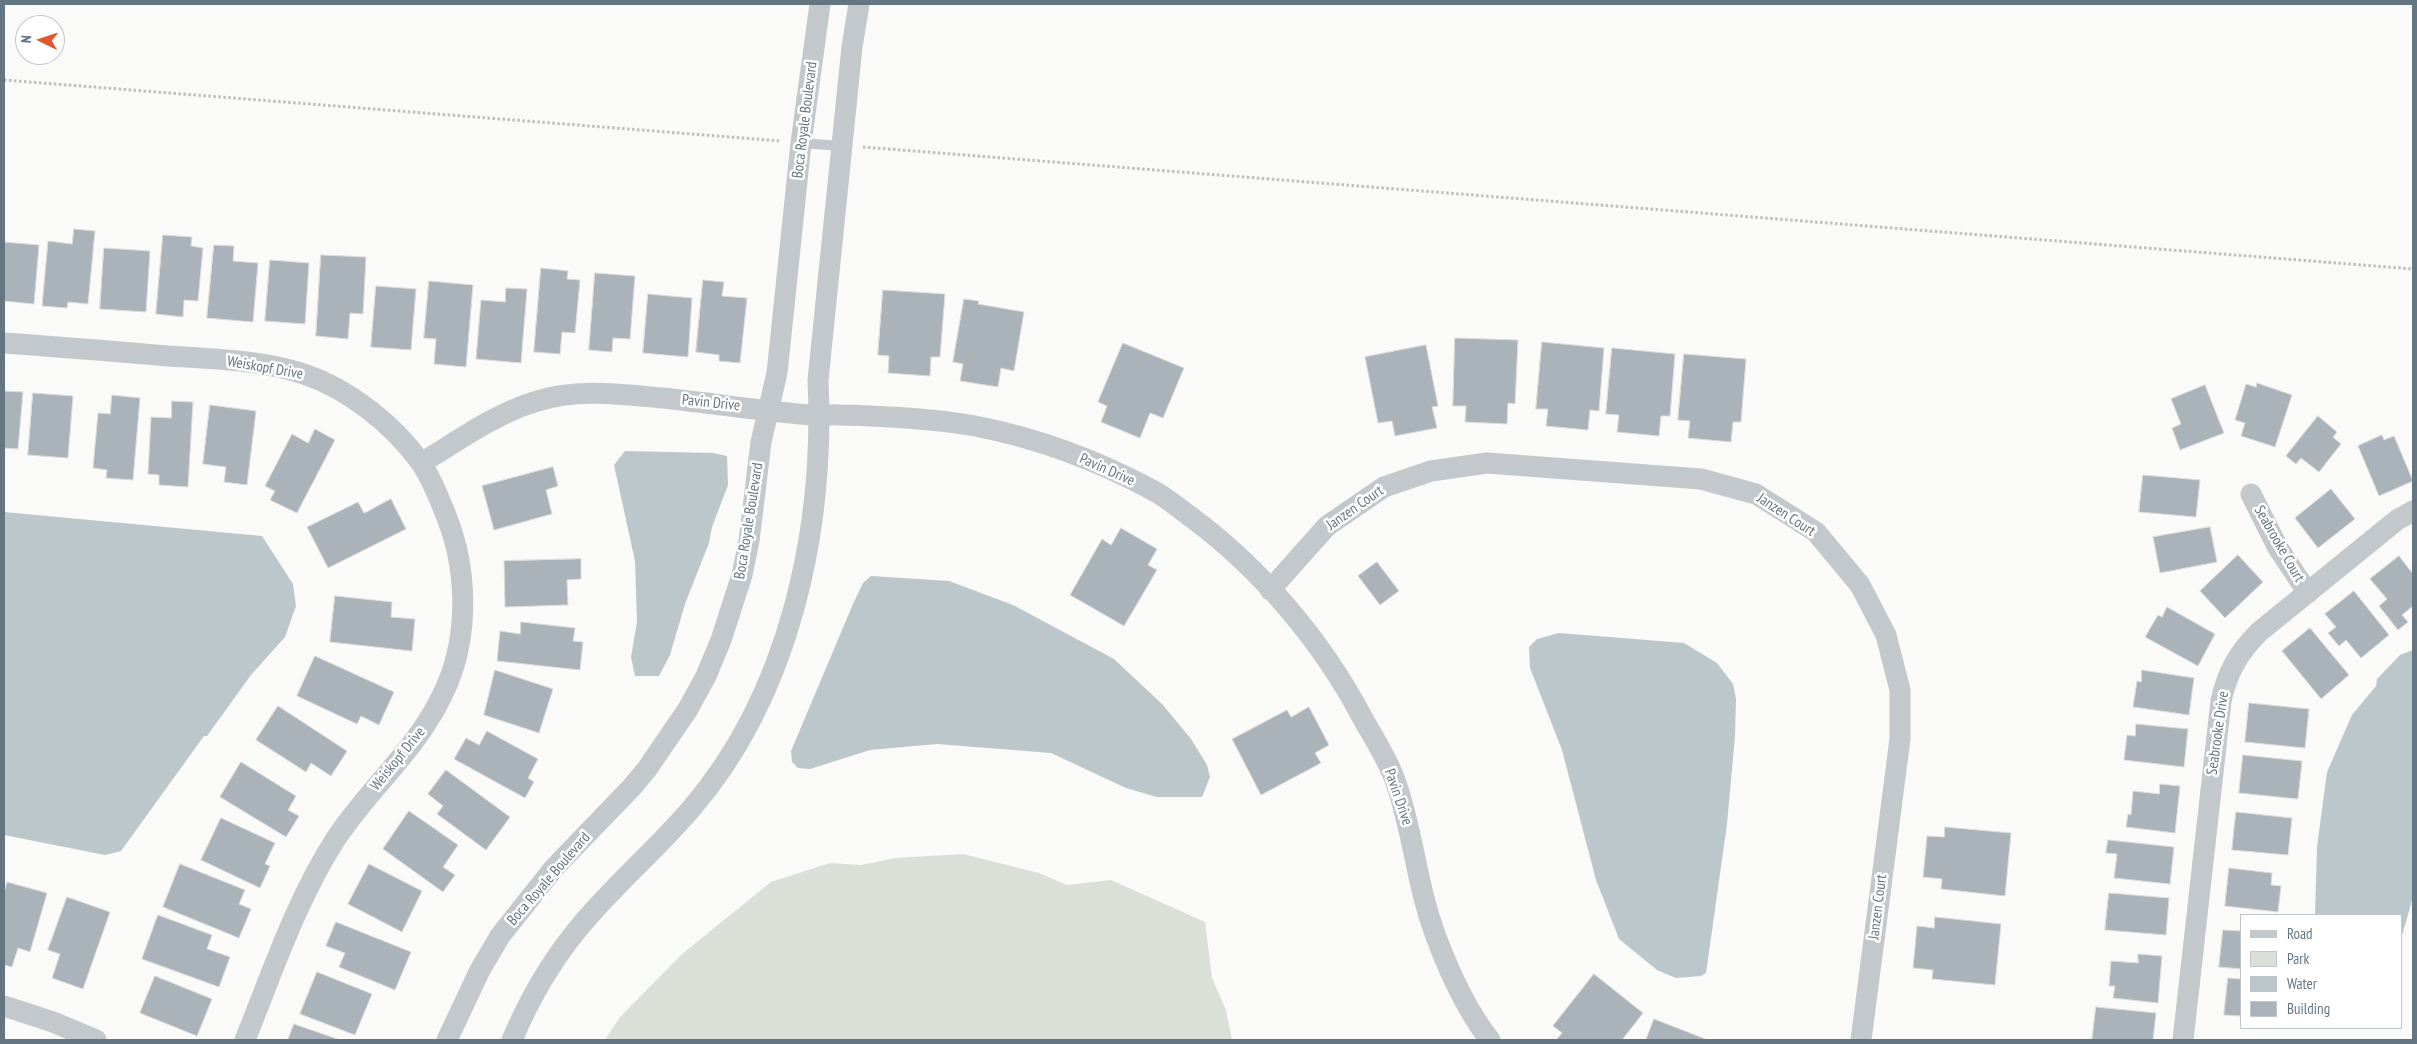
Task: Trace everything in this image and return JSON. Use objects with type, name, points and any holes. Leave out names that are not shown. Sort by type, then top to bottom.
[{"type":"street","name":"Boca Royale Boulevard","points":[[447,1040],[480,970],[516,913],[554,868],[632,787],[688,709],[706,676],[721,640],[742,574],[749,541],[761,442],[777,373],[801,143],[820,4]]},
{"type":"street","points":[[512,1040],[537,990],[571,938],[596,908],[693,807],[720,770],[762,695],[788,628],[802,574],[810,525],[820,416],[818,380],[842,146],[859,4]]},
{"type":"street","name":"Weiskopf Drive","points":[[4,343],[238,361],[306,375],[365,407],[396,434],[421,463],[440,500],[455,538],[462,570],[462,612],[457,649],[448,682],[433,715],[412,746],[358,807],[317,869],[245,1040]]},
{"type":"street","name":"Pavin Drive","points":[[421,463],[493,418],[539,400],[590,392],[744,406],[769,412],[820,416],[835,414],[904,418],[974,426],[1021,438],[1098,464],[1159,494],[1224,542],[1270,590],[1323,652],[1355,703],[1394,777],[1414,846],[1424,900],[1446,960],[1478,1026],[1490,1040]]},
{"type":"street","name":"Janzen Court","points":[[1270,590],[1327,526],[1384,487],[1431,471],[1487,463],[1701,479],[1756,494],[1816,532],[1860,585],[1886,635],[1900,690],[1900,739],[1861,1040]]},
{"type":"street","name":"Seabrooke Court","points":[[2251,494],[2278,548],[2308,593]]},
{"type":"street","name":"Seabrooke Drive","points":[[2183,1040],[2221,701],[2225,684],[2241,651],[2259,632],[2397,520],[2413,511]]},
{"type":"street","points":[[4,1006],[53,1022],[96,1040]]},
{"type":"lane","points":[[801,143],[842,146]]},
{"type":"path","points":[[4,80],[801,143]]},
{"type":"path","points":[[842,146],[2413,269]]},
{"type":"green space","points":[[963,854],[1039,873],[1067,885],[1111,880],[1205,922],[1212,978],[1226,1010],[1232,1040],[605,1040],[620,1017],[682,954],[771,882],[830,863],[861,865],[895,858]]},
{"type":"water","points":[[625,451],[713,453],[727,456],[728,485],[712,527],[709,543],[685,604],[670,655],[659,676],[635,676],[631,657],[637,622],[635,561],[614,465]]},
{"type":"water","points":[[4,512],[262,536],[293,584],[296,606],[285,637],[251,675],[207,736],[204,736],[121,851],[105,855],[4,835]]},
{"type":"water","points":[[871,576],[949,581],[1013,605],[1114,659],[1162,704],[1191,739],[1207,765],[1210,777],[1202,797],[1157,797],[1126,788],[1051,753],[937,744],[870,750],[810,769],[798,768],[792,762],[791,751],[853,604],[863,583]]},
{"type":"water","points":[[1559,633],[1684,643],[1717,663],[1733,684],[1736,699],[1735,736],[1727,824],[1706,973],[1701,976],[1676,978],[1657,970],[1619,939],[1596,880],[1562,750],[1530,668],[1529,647],[1537,639]]},
{"type":"water","points":[[2413,650],[2413,897],[2402,936],[2402,914],[2315,914],[2317,847],[2327,772],[2352,715],[2376,686],[2377,679],[2400,655]]},
{"type":"building","points":[[74,229],[95,231],[88,304],[68,302],[67,308],[42,306],[48,241],[72,244]]},
{"type":"building","points":[[163,235],[192,237],[191,246],[203,248],[198,301],[184,300],[183,317],[156,314]]},
{"type":"building","points":[[4,242],[39,245],[34,304],[4,301]]},
{"type":"building","points":[[214,245],[234,246],[233,261],[258,263],[253,322],[207,318]]},
{"type":"building","points":[[104,248],[150,251],[146,312],[100,309]]},
{"type":"building","points":[[321,255],[366,257],[363,314],[350,313],[348,339],[316,336]]},
{"type":"building","points":[[270,260],[309,263],[305,324],[265,321]]},
{"type":"building","points":[[541,268],[568,271],[567,279],[580,280],[575,333],[562,332],[560,354],[534,352]]},
{"type":"building","points":[[595,273],[635,276],[630,339],[613,338],[612,352],[589,350]]},
{"type":"building","points":[[703,280],[724,282],[722,296],[747,298],[740,363],[719,361],[719,355],[696,352]]},
{"type":"building","points":[[429,281],[473,285],[466,367],[434,364],[436,339],[424,338]]},
{"type":"building","points":[[376,286],[416,289],[411,350],[371,347]]},
{"type":"building","points":[[506,288],[527,289],[521,363],[476,359],[481,300],[505,302]]},
{"type":"building","points":[[883,290],[945,294],[940,357],[931,357],[930,376],[888,373],[889,356],[878,355]]},
{"type":"building","points":[[648,294],[692,298],[688,357],[643,353]]},
{"type":"building","points":[[964,299],[979,301],[978,304],[1024,312],[1014,371],[1001,368],[998,387],[960,381],[963,364],[953,362]]},
{"type":"building","points":[[1455,338],[1518,340],[1515,404],[1508,403],[1507,424],[1465,422],[1466,406],[1453,406]]},
{"type":"building","points":[[1542,342],[1604,348],[1599,411],[1590,410],[1588,430],[1546,426],[1548,409],[1536,409]]},
{"type":"building","points":[[1123,343],[1184,368],[1163,418],[1150,413],[1140,438],[1101,422],[1107,406],[1098,402]]},
{"type":"building","points":[[1426,345],[1438,406],[1432,407],[1437,428],[1395,436],[1392,421],[1378,423],[1365,357]]},
{"type":"building","points":[[1612,348],[1675,354],[1670,416],[1661,416],[1659,436],[1617,432],[1619,415],[1606,414]]},
{"type":"building","points":[[1684,354],[1746,359],[1741,422],[1733,422],[1731,442],[1688,438],[1690,421],[1678,420]]},
{"type":"building","points":[[2257,383],[2292,395],[2275,447],[2241,436],[2245,423],[2235,420],[2246,384],[2256,387]]},
{"type":"building","points":[[2205,385],[2224,433],[2180,450],[2172,428],[2181,424],[2171,399]]},
{"type":"building","points":[[4,391],[23,392],[18,449],[4,448]]},
{"type":"building","points":[[33,393],[73,396],[68,458],[28,455]]},
{"type":"building","points":[[112,395],[140,398],[133,480],[106,478],[107,470],[93,468],[98,413],[110,414]]},
{"type":"building","points":[[172,401],[193,402],[188,487],[159,485],[159,475],[148,474],[151,417],[171,418]]},
{"type":"building","points":[[210,405],[256,411],[247,485],[224,482],[226,467],[203,464]]},
{"type":"building","points":[[2318,416],[2337,432],[2333,437],[2341,444],[2319,472],[2301,458],[2296,464],[2286,456]]},
{"type":"building","points":[[315,429],[335,440],[297,513],[270,500],[275,491],[265,486],[292,434],[308,443]]},
{"type":"building","points":[[2382,435],[2384,440],[2394,436],[2413,481],[2379,496],[2358,446]]},
{"type":"building","points":[[553,467],[558,486],[546,490],[552,514],[494,530],[482,486]]},
{"type":"building","points":[[2143,475],[2200,480],[2196,517],[2139,512]]},
{"type":"building","points":[[2331,489],[2355,519],[2318,548],[2295,518]]},
{"type":"building","points":[[391,499],[406,529],[328,568],[307,527],[358,502],[364,513]]},
{"type":"building","points":[[2210,527],[2217,562],[2160,573],[2153,537]]},
{"type":"building","points":[[1121,528],[1157,549],[1148,565],[1157,570],[1124,626],[1070,595],[1102,539],[1111,545]]},
{"type":"building","points":[[2238,555],[2263,582],[2225,618],[2200,591]]},
{"type":"building","points":[[2399,556],[2413,574],[2413,606],[2402,615],[2408,622],[2398,630],[2379,606],[2387,599],[2370,579]]},
{"type":"building","points":[[581,559],[581,579],[567,580],[568,605],[505,607],[504,561]]},
{"type":"building","points":[[1377,562],[1399,591],[1380,605],[1358,576]]},
{"type":"building","points":[[2354,591],[2389,635],[2361,658],[2346,640],[2339,646],[2328,633],[2336,627],[2325,614]]},
{"type":"building","points":[[335,596],[392,602],[391,617],[415,619],[412,651],[330,642]]},
{"type":"building","points":[[2167,607],[2215,634],[2198,666],[2145,637],[2158,615],[2162,617]]},
{"type":"building","points":[[521,622],[575,628],[573,641],[583,642],[580,670],[497,661],[500,631],[520,634]]},
{"type":"building","points":[[2310,628],[2349,675],[2321,699],[2282,651]]},
{"type":"building","points":[[315,656],[394,692],[379,725],[361,716],[357,724],[297,696]]},
{"type":"building","points":[[495,670],[553,689],[539,733],[484,715]]},
{"type":"building","points":[[2142,670],[2194,678],[2189,715],[2133,707],[2137,681],[2141,682]]},
{"type":"building","points":[[2249,703],[2309,709],[2305,748],[2245,742]]},
{"type":"building","points":[[278,706],[347,751],[331,776],[311,763],[306,772],[256,740]]},
{"type":"building","points":[[1309,707],[1329,745],[1315,753],[1321,763],[1261,795],[1232,739],[1287,710],[1291,717]]},
{"type":"building","points":[[2136,724],[2188,729],[2184,767],[2124,760],[2127,735],[2135,736]]},
{"type":"building","points":[[487,731],[538,759],[528,778],[534,782],[525,798],[454,759],[466,738],[479,745]]},
{"type":"building","points":[[2243,755],[2302,761],[2298,799],[2239,793]]},
{"type":"building","points":[[241,762],[296,796],[288,810],[299,816],[286,837],[220,797]]},
{"type":"building","points":[[446,770],[510,817],[486,850],[437,814],[443,806],[428,794]]},
{"type":"building","points":[[2160,784],[2180,786],[2175,833],[2126,827],[2128,814],[2131,815],[2133,791],[2159,794]]},
{"type":"building","points":[[409,811],[458,845],[443,867],[455,875],[443,892],[383,849]]},
{"type":"building","points":[[2236,812],[2292,818],[2288,855],[2232,850]]},
{"type":"building","points":[[221,818],[275,843],[265,864],[270,866],[260,888],[201,860]]},
{"type":"building","points":[[1945,827],[2011,833],[2005,896],[1941,889],[1942,879],[1923,877],[1927,836],[1944,837]]},
{"type":"building","points":[[2108,840],[2174,847],[2170,884],[2114,878],[2117,854],[2106,853]]},
{"type":"building","points":[[180,864],[245,890],[239,904],[251,909],[239,938],[163,907]]},
{"type":"building","points":[[369,864],[422,891],[402,932],[348,904]]},
{"type":"building","points":[[2229,868],[2272,873],[2271,885],[2281,886],[2278,912],[2225,906]]},
{"type":"building","points":[[7,882],[47,893],[30,952],[18,948],[12,967],[4,965],[4,894]]},
{"type":"building","points":[[2109,893],[2169,898],[2166,935],[2105,930]]},
{"type":"building","points":[[67,897],[110,912],[83,989],[52,978],[60,954],[48,950]]},
{"type":"building","points":[[158,915],[212,935],[207,949],[230,957],[219,987],[142,959]]},
{"type":"building","points":[[1935,917],[2001,924],[1995,985],[1932,979],[1933,970],[1913,968],[1917,926],[1934,928]]},
{"type":"building","points":[[336,922],[411,952],[395,990],[339,967],[345,953],[326,946]]},
{"type":"building","points":[[2223,930],[2240,931],[2240,969],[2219,967]]},
{"type":"building","points":[[2138,954],[2162,956],[2158,1003],[2113,998],[2115,986],[2109,986],[2111,961],[2138,963]]},
{"type":"building","points":[[317,972],[372,994],[355,1035],[300,1014]]},
{"type":"building","points":[[1594,974],[1643,1013],[1622,1040],[1556,1040],[1562,1033],[1553,1026]]},
{"type":"building","points":[[155,976],[212,999],[197,1036],[140,1013]]},
{"type":"building","points":[[2228,978],[2240,979],[2240,1016],[2224,1015]]},
{"type":"building","points":[[2096,1007],[2156,1013],[2153,1040],[2092,1040]]},
{"type":"building","points":[[1654,1019],[1708,1040],[1646,1040]]},
{"type":"building","points":[[294,1024],[340,1040],[288,1040]]}]
